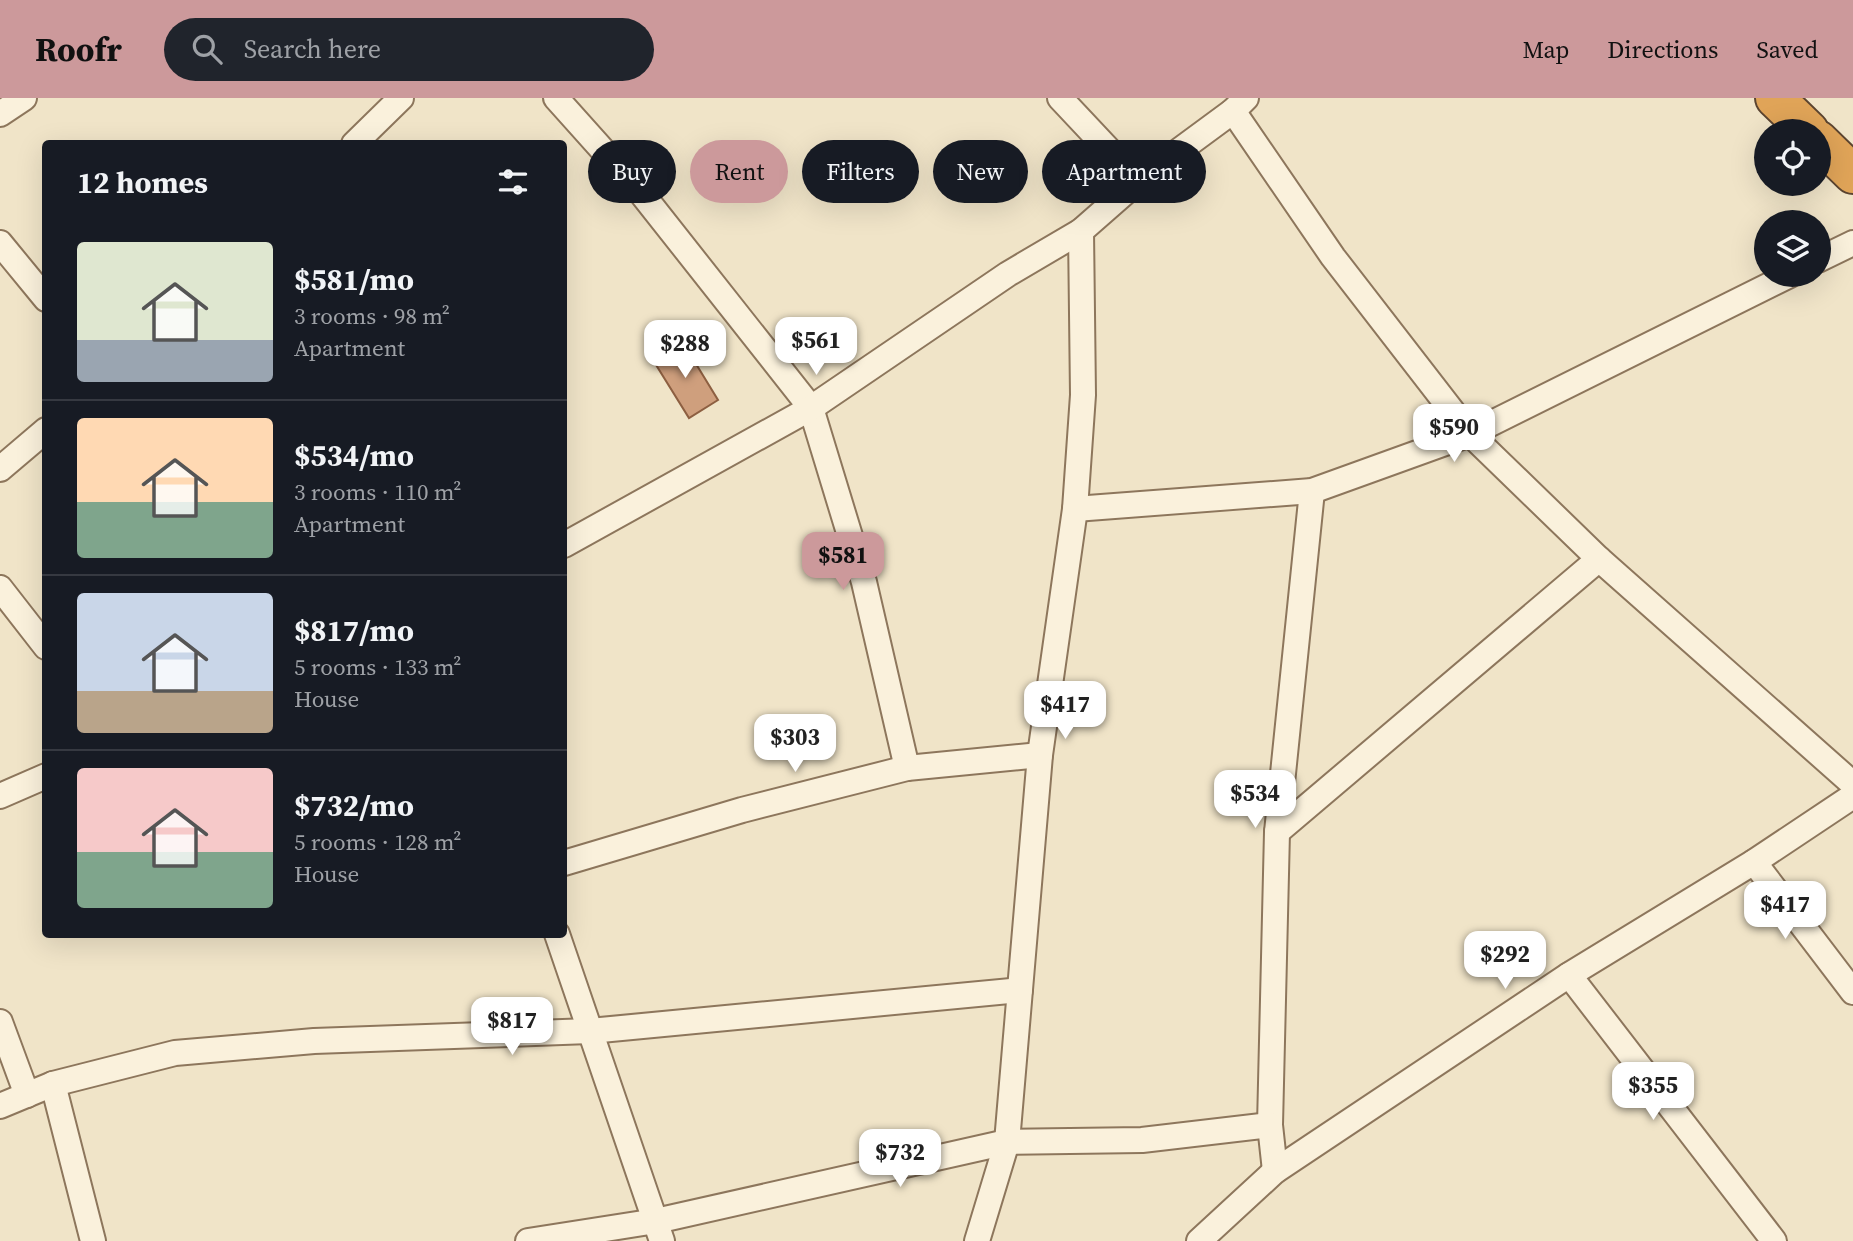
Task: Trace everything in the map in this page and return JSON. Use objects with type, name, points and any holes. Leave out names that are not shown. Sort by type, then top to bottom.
[{"type":"highway","points":[[1775,98],[1797,119]]},
{"type":"highway","points":[[1831,153],[1853,174]]},
{"type":"street","points":[[0,114],[24,98]]},
{"type":"street","points":[[358,140],[401,98]]},
{"type":"street","points":[[556,98],[642,194],[811,408],[864,582],[907,768]]},
{"type":"street","points":[[1060,98],[1099,140]]},
{"type":"street","points":[[1192,140],[1239,104],[1333,257],[1470,434],[1599,559],[1853,784]]},
{"type":"street","points":[[567,543],[811,408],[1008,274],[1081,231],[1113,203]]},
{"type":"street","points":[[976,1241],[1007,1142],[1040,755],[1075,509],[1083,395],[1081,231]]},
{"type":"street","points":[[0,243],[42,294]]},
{"type":"street","points":[[1831,254],[1853,243]]},
{"type":"street","points":[[1075,509],[1312,491],[1470,434],[1766,287]]},
{"type":"street","points":[[0,469],[42,433]]},
{"type":"street","points":[[1275,1171],[1270,1125],[1277,832],[1312,491]]},
{"type":"street","points":[[1277,832],[1599,559]]},
{"type":"street","points":[[0,588],[42,643]]},
{"type":"street","points":[[567,862],[742,810],[907,768],[1040,755]]},
{"type":"street","points":[[0,796],[42,778]]},
{"type":"street","points":[[1199,1241],[1275,1171],[1569,975],[1754,862],[1853,796]]},
{"type":"street","points":[[1754,862],[1853,992]]},
{"type":"street","points":[[558,938],[659,1231]]},
{"type":"street","points":[[1569,975],[1774,1241]]},
{"type":"street","points":[[0,1106],[53,1084],[175,1053],[314,1041],[590,1031],[1020,990]]},
{"type":"street","points":[[0,1022],[27,1095]]},
{"type":"street","points":[[53,1084],[93,1241]]},
{"type":"street","points":[[528,1241],[659,1231],[1007,1142],[1142,1140],[1270,1125]]},
{"type":"building","points":[[682,341],[718,400],[689,418],[653,360]]}]
